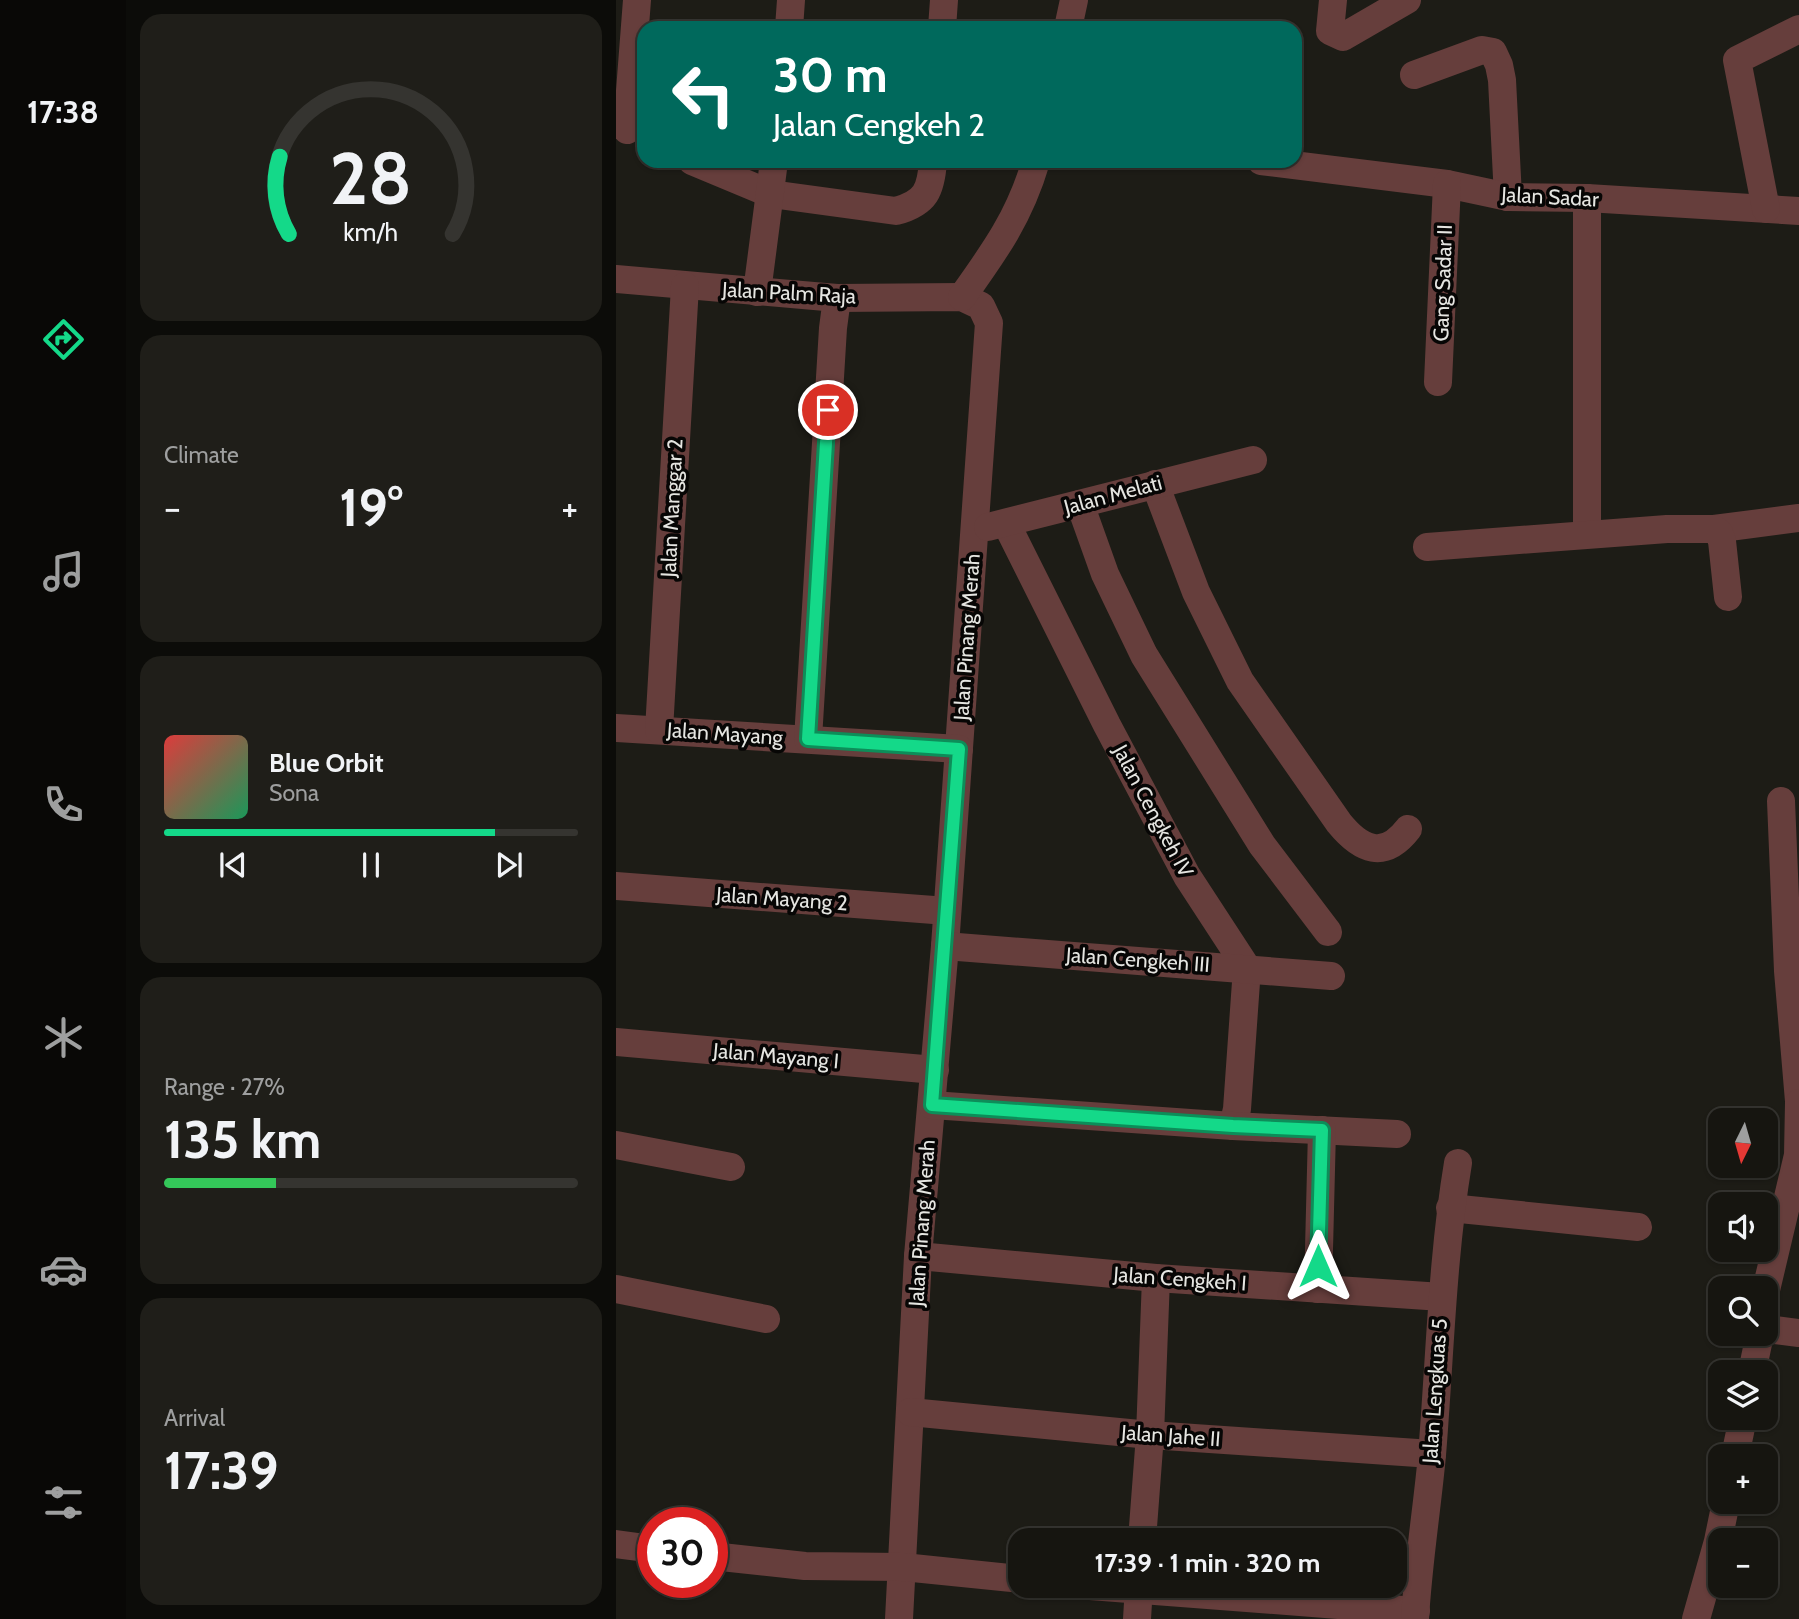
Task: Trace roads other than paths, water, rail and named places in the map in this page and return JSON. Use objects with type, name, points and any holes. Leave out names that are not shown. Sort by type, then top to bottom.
[{"type":"street","points":[[629,130],[632,29],[637,0]]},
{"type":"street","points":[[790,21],[791,0]]},
{"type":"street","points":[[942,21],[944,0]]},
{"type":"street","points":[[1070,21],[1074,0]]},
{"type":"street","points":[[1333,0],[1330,31],[1343,37],[1407,0]]},
{"type":"street","points":[[1766,209],[1737,60],[1799,29]]},
{"type":"street","points":[[1414,75],[1482,50],[1493,52],[1502,80],[1508,197]]},
{"type":"street","name":"Jalan Sadar","points":[[1302,166],[1447,184],[1508,197],[1587,198],[1799,211]]},
{"type":"street","points":[[705,168],[770,204],[896,211],[913,206],[923,198],[930,184],[932,168]]},
{"type":"street","points":[[757,292],[773,168]]},
{"type":"street","points":[[962,297],[1006,235],[1027,193],[1034,168]]},
{"type":"street","name":"Gang Sadar II","points":[[1437,382],[1447,184]]},
{"type":"street","points":[[1587,198],[1587,534]]},
{"type":"street","name":"Jalan Palm Raja","points":[[616,279],[837,298],[962,297]]},
{"type":"street","name":"Jalan Manggar 2","points":[[659,730],[685,286]]},
{"type":"street","name":"Jalan Pinang Merah","points":[[899,1619],[918,1256],[945,946],[989,323],[981,306],[962,297]]},
{"type":"street","points":[[808,739],[837,298]]},
{"type":"street","name":"Jalan Melati","points":[[974,531],[1253,460]]},
{"type":"street","points":[[1155,484],[1196,592],[1240,681],[1339,823],[1354,839],[1379,849],[1393,845],[1408,829]]},
{"type":"street","points":[[1080,504],[1105,574],[1144,655],[1262,845],[1328,932]]},
{"type":"street","points":[[1427,547],[1677,528],[1714,529],[1799,518]]},
{"type":"street","name":"Jalan Cengkeh IV","points":[[1006,523],[1186,876],[1247,968]]},
{"type":"street","points":[[1714,529],[1722,541],[1728,597]]},
{"type":"street","name":"Jalan Mayang","points":[[616,727],[959,749]]},
{"type":"street","points":[[1770,1276],[1791,1212],[1798,1155],[1799,1102],[1788,971],[1792,896],[1781,801]]},
{"type":"street","name":"Jalan Mayang 2","points":[[616,886],[947,911]]},
{"type":"street","name":"Jalan Cengkeh III","points":[[945,946],[1331,976]]},
{"type":"street","points":[[1235,1117],[1247,968]]},
{"type":"street","name":"Jalan Mayang I","points":[[616,1042],[935,1070]]},
{"type":"street","points":[[932,1105],[1235,1117],[1322,1130],[1397,1134]]},
{"type":"street","points":[[1318,1289],[1322,1130]]},
{"type":"street","points":[[616,1144],[731,1167]]},
{"type":"street","name":"Jalan Lengkuas 5","points":[[1415,1615],[1432,1454],[1441,1297],[1450,1208],[1458,1163]]},
{"type":"street","points":[[1450,1208],[1638,1227]]},
{"type":"street","name":"Jalan Cengkeh I","points":[[918,1256],[1156,1278],[1441,1297]]},
{"type":"street","points":[[1143,1528],[1150,1435],[1156,1278]]},
{"type":"street","points":[[616,1289],[766,1319]]},
{"type":"street","points":[[1778,1330],[1799,1333]]},
{"type":"street","name":"Jalan Jahe II","points":[[909,1412],[1150,1435],[1432,1454]]},
{"type":"street","points":[[1696,1619],[1724,1514]]},
{"type":"street","points":[[616,1544],[637,1547]]},
{"type":"street","points":[[728,1558],[805,1566],[903,1567],[1008,1578]]},
{"type":"street","points":[[1137,1619],[1138,1598]]},
{"type":"street","points":[[1241,1598],[1415,1615]]}]
